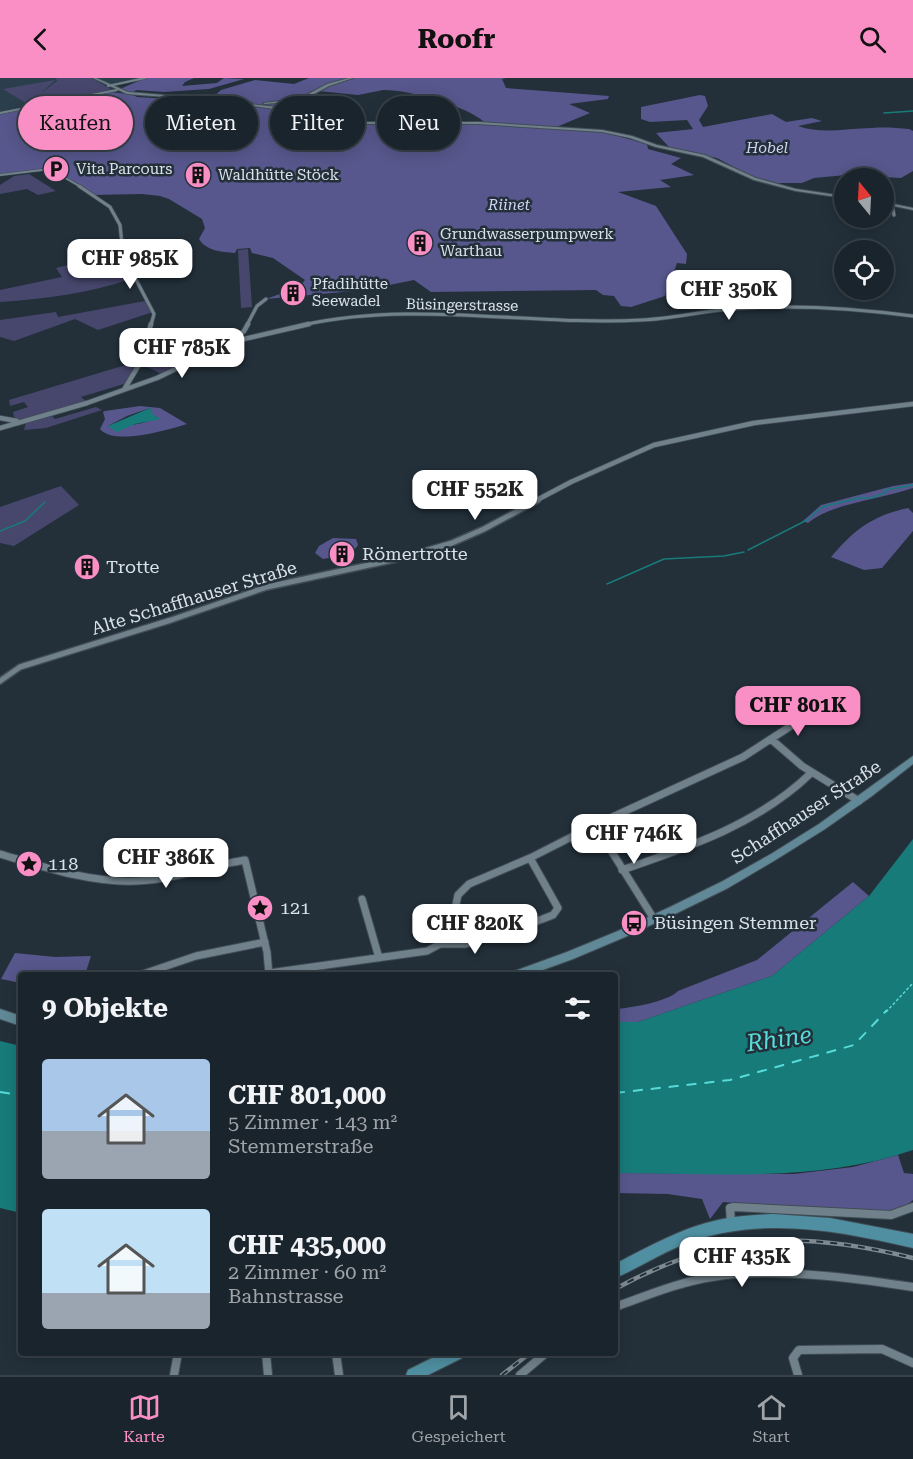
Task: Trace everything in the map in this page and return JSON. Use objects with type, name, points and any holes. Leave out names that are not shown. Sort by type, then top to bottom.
[{"type":"main road","name":"Schaffhauser Straße","points":[[524,972],[592,947],[654,919],[770,858],[859,801],[913,759]]},
{"type":"main road","points":[[0,1014],[18,1020]]},
{"type":"main road","points":[[618,1270],[689,1236],[731,1224],[766,1221],[854,1228],[913,1241]]},
{"type":"main road","points":[[413,1375],[451,1356]]},
{"type":"street","points":[[93,78],[117,90]]},
{"type":"street","points":[[108,86],[145,78]]},
{"type":"street","points":[[258,103],[300,100],[324,87],[352,78]]},
{"type":"street","points":[[0,113],[117,90],[172,96]]},
{"type":"street","points":[[258,106],[276,108],[299,119],[315,123],[479,123],[609,132],[656,146],[704,156],[747,176],[796,190],[834,196]]},
{"type":"street","points":[[0,175],[49,169],[63,175],[112,209],[120,225],[122,244],[132,272],[154,314],[140,363],[124,389]]},
{"type":"street","points":[[894,205],[913,209]]},
{"type":"street","points":[[231,342],[244,331],[257,306],[266,299]]},
{"type":"street","name":"Büsingerstrasse","points":[[0,428],[67,409],[172,372],[231,342],[326,320],[466,315],[546,320],[643,320],[732,309],[784,307],[851,308],[913,316]]},
{"type":"street","name":"Alte Schaffhauser Straße","points":[[0,681],[16,669],[267,587],[398,559],[452,543],[484,529],[571,482],[654,445],[754,423],[913,404]]},
{"type":"street","points":[[0,418],[13,419],[18,422]]},
{"type":"street","points":[[283,972],[427,951],[440,944],[449,931],[454,903],[464,887],[743,757],[839,695]]},
{"type":"street","points":[[772,740],[783,753],[810,774],[859,801]]},
{"type":"street","points":[[622,870],[708,838],[773,804],[810,774]]},
{"type":"street","points":[[595,825],[654,919]]},
{"type":"street","points":[[0,854],[60,870],[136,881],[245,860],[265,942],[269,972]]},
{"type":"street","points":[[530,858],[558,908],[553,915],[532,923]]},
{"type":"street","points":[[362,899],[379,958]]},
{"type":"street","points":[[440,944],[460,946],[508,931]]},
{"type":"street","points":[[149,972],[196,956],[265,942]]},
{"type":"street","points":[[731,1224],[729,1212],[730,1208],[735,1207],[891,1215],[913,1207]]},
{"type":"street","points":[[618,1306],[636,1298],[711,1277],[759,1273],[870,1280],[913,1287]]},
{"type":"street","points":[[798,1375],[793,1358],[799,1350],[882,1349],[913,1363]]},
{"type":"street","points":[[174,1375],[177,1356]]},
{"type":"street","points":[[266,1356],[268,1375]]},
{"type":"street","points":[[336,1356],[339,1375]]},
{"type":"street","points":[[520,1375],[542,1356]]},
{"type":"shaded area","points":[[0,78],[145,78],[108,86],[113,90],[84,96],[18,96],[18,109],[0,113]]},
{"type":"shaded area","points":[[56,78],[91,78],[112,90],[84,96],[18,96],[18,98],[3,89],[55,80],[40,94],[57,81]]},
{"type":"shaded area","points":[[29,174],[56,191],[38,195],[27,189],[0,194],[0,185],[14,176]]},
{"type":"shaded area","points":[[248,249],[252,307],[241,308],[238,250]]},
{"type":"shaded area","points":[[124,251],[134,278],[101,288],[68,294],[0,302],[0,290],[62,277],[56,268]]},
{"type":"shaded area","points":[[145,301],[153,312],[98,330],[75,319],[14,341],[0,337],[0,320],[56,312],[58,317]]},
{"type":"shaded area","points":[[192,347],[205,353],[164,375],[145,366],[140,367],[141,362]]},
{"type":"shaded area","points":[[139,361],[127,383],[81,397],[87,402],[20,420],[14,417],[13,412],[28,407],[24,402],[10,406],[9,400]]},
{"type":"shaded area","points":[[96,407],[102,410],[46,428],[24,430],[26,423],[52,416],[55,419]]},
{"type":"shaded area","points":[[61,486],[79,505],[14,546],[0,543],[0,507]]},
{"type":"green space","name":"Riinet","points":[[145,78],[194,78],[182,86],[217,83],[224,78],[244,79],[209,89],[164,92],[136,90],[131,94],[145,98],[145,150],[258,150],[258,96],[214,96],[221,90],[255,80],[294,84],[309,78],[350,78],[346,80],[355,78],[506,78],[502,79],[506,88],[609,96],[608,99],[569,104],[590,113],[554,128],[602,132],[647,144],[648,149],[681,158],[671,164],[694,175],[660,180],[671,187],[618,192],[656,206],[687,254],[686,264],[677,263],[665,296],[631,307],[621,306],[614,296],[603,295],[596,290],[431,292],[414,280],[365,290],[266,299],[299,287],[305,280],[273,258],[252,253],[250,248],[237,249],[235,253],[206,246],[199,239],[205,228],[202,219],[169,199],[142,194],[92,195],[63,175],[49,169],[0,175],[0,113],[18,110],[18,150],[133,150],[133,96],[90,96],[111,92],[127,94],[118,90]],"holes":[[[383,90],[420,95],[460,96],[460,108],[484,122],[460,122],[460,150],[377,150],[377,123],[365,123],[365,150],[270,150],[270,96],[317,96],[311,95],[318,91],[358,95]]]},
{"type":"green space","name":"Hobel","points":[[700,95],[705,96],[708,106],[699,120],[703,127],[772,114],[786,122],[812,118],[822,121],[798,126],[807,129],[909,129],[913,131],[913,171],[901,178],[894,178],[894,168],[834,168],[834,176],[814,178],[802,183],[776,183],[751,176],[717,158],[670,148],[656,133],[693,129],[687,120],[650,122],[641,119],[641,107]]},
{"type":"green space","points":[[140,406],[160,408],[187,424],[141,435],[117,436],[107,434],[100,429],[105,419],[103,412]],"holes":[[[150,408],[152,415],[157,417],[140,424],[108,426]]]},
{"type":"green space","points":[[913,483],[913,488],[844,506],[818,516],[808,523],[803,521],[821,505]]},
{"type":"green space","points":[[908,508],[913,513],[913,531],[882,568],[864,570],[831,557],[865,525],[884,515]]},
{"type":"green space","points":[[333,538],[356,539],[358,545],[351,554],[323,559],[315,553],[319,546]]},
{"type":"green space","points":[[853,882],[869,896],[772,976],[638,1022],[618,1022],[618,1009],[639,1006],[666,998],[678,991],[757,960]]},
{"type":"green space","points":[[15,953],[55,957],[91,956],[86,972],[18,972],[18,982],[1,979]]},
{"type":"green space","points":[[898,1155],[904,1173],[913,1174],[913,1200],[893,1216],[723,1202],[710,1219],[702,1199],[668,1194],[618,1193],[618,1173],[794,1174],[853,1167]]},
{"type":"water","points":[[150,408],[153,415],[161,419],[135,424],[117,432],[108,426]]},
{"type":"water","name":"Rhine","points":[[913,839],[913,1150],[840,1168],[803,1172],[618,1173],[618,1022],[638,1022],[772,976],[869,896]]},
{"type":"water","points":[[0,1041],[18,1045],[18,1212],[0,1208]]},
{"type":"waterway","points":[[884,113],[913,111]]},
{"type":"waterway","points":[[748,550],[807,520],[822,507],[858,498],[871,498],[885,493],[885,490],[913,485]]},
{"type":"waterway","points":[[0,531],[25,521],[45,502]]},
{"type":"waterway","points":[[607,584],[664,559],[724,556],[744,552]]},
{"type":"ferry route","points":[[886,1012],[913,983]]},
{"type":"ferry route","points":[[618,1093],[730,1080],[854,1045],[887,1010]]},
{"type":"ferry route","points":[[0,1092],[18,1095]]},
{"type":"railway","points":[[618,1288],[653,1270],[689,1256],[725,1247],[760,1242],[796,1240],[833,1243],[913,1258]]},
{"type":"railway","points":[[502,1375],[526,1356]]},
{"type":"place","name":"Vita Parcours","points":[[56,169]]},
{"type":"place","name":"Waldhütte Stöck","points":[[198,175]]},
{"type":"place","name":"Grundwasserpumpwerk Warthau","points":[[420,243]]},
{"type":"place","name":"Pfadihütte Seewadel","points":[[293,293]]},
{"type":"place","name":"Römertrotte","points":[[342,554]]},
{"type":"place","name":"Trotte","points":[[87,567]]},
{"type":"place","name":"118","points":[[29,864]]},
{"type":"place","name":"121","points":[[260,908]]},
{"type":"place","name":"Büsingen Stemmer","points":[[634,923]]}]
